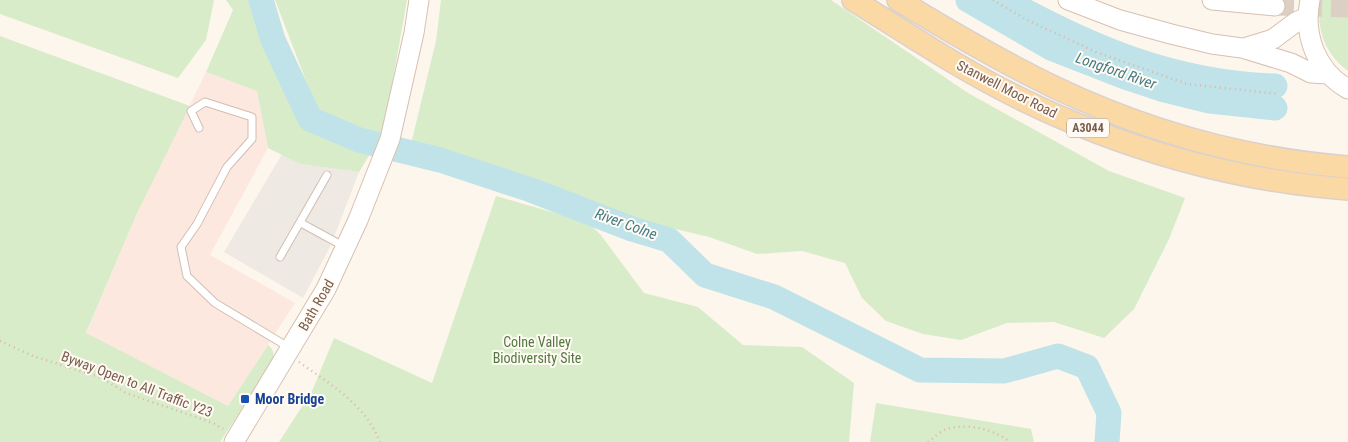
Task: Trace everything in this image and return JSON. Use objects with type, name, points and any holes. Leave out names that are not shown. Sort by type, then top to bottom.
[{"type":"main road","name":"Stanwell Moor Road","points":[[853,0],[924,44],[1008,92],[1096,132],[1139,147],[1224,170],[1262,178],[1348,189]]},
{"type":"main road","name":"Stanwell Moor Road","points":[[898,0],[982,50],[1031,76],[1076,97],[1134,120],[1214,145],[1269,157],[1348,167]]},
{"type":"street","name":"Bath Road","points":[[235,440],[326,289],[346,248],[383,161],[390,139],[414,33],[419,0]]},
{"type":"street","points":[[1068,0],[1120,20],[1212,44],[1242,48],[1292,63],[1311,73],[1328,74]]},
{"type":"street","points":[[1212,0],[1275,6]]},
{"type":"street","points":[[1242,48],[1273,39],[1296,22],[1307,7]]},
{"type":"street","points":[[1307,7],[1309,38],[1316,57],[1328,74],[1348,89]]},
{"type":"lane","points":[[199,128],[191,111],[205,102],[252,117],[252,138],[227,166],[197,224],[181,247],[187,276],[215,303],[289,352]]},
{"type":"lane","points":[[280,257],[327,175]]},
{"type":"lane","points":[[301,223],[346,248]]},
{"type":"path","points":[[993,0],[1028,20],[1096,52],[1187,84],[1278,94]]},
{"type":"path","name":"Byway Open to All Traffic Y23","points":[[0,341],[32,356],[102,378],[126,393],[214,423],[235,440]]},
{"type":"path","points":[[289,352],[345,395],[373,425],[380,442]]},
{"type":"path","points":[[928,442],[946,430],[963,427],[988,430],[1010,442]]},
{"type":"shaded area","points":[[206,72],[257,91],[268,148],[210,255],[295,303],[228,406],[86,334],[137,213]]},
{"type":"shaded area","points":[[282,154],[300,164],[359,172],[334,237],[329,235],[326,242],[331,245],[303,298],[224,252]]},
{"type":"green space","points":[[0,0],[214,0],[206,40],[178,78],[0,14]]},
{"type":"green space","points":[[226,0],[250,0],[287,96],[303,127],[373,149],[359,172],[300,164],[268,148],[257,91],[206,72],[233,10]]},
{"type":"green space","points":[[275,0],[407,0],[383,136],[318,112]]},
{"type":"green space","points":[[441,0],[831,0],[968,93],[1109,171],[1185,198],[1169,239],[1134,309],[1104,338],[1054,322],[1007,323],[961,340],[923,334],[886,321],[862,298],[845,263],[802,251],[757,254],[709,237],[625,217],[624,212],[621,217],[535,180],[411,144],[436,41]]},
{"type":"green space","points":[[1321,0],[1348,0],[1348,71],[1333,57],[1324,40],[1319,21]]},
{"type":"green space","points":[[0,36],[190,106],[137,213],[86,333],[228,406],[268,345],[273,352],[273,362],[220,442],[0,442]]},
{"type":"green space","name":"Colne Valley Biodiversity Site","points":[[496,196],[587,222],[600,234],[644,293],[698,307],[743,345],[802,347],[854,383],[849,442],[279,442],[312,391],[334,338],[432,383]]},
{"type":"green space","points":[[876,403],[1031,429],[1034,442],[870,442]]},
{"type":"waterway","name":"River Colne","points":[[261,0],[273,40],[310,119],[359,140],[440,160],[531,190],[632,229],[669,240],[705,275],[774,297],[920,370],[1004,371],[1058,356],[1087,367],[1109,413],[1107,442]]},
{"type":"waterway","name":"Longford River","points":[[968,0],[1051,48],[1128,78],[1161,89],[1210,101],[1275,108]]},
{"type":"waterway","points":[[1005,0],[1102,48],[1135,60],[1202,78],[1275,86]]},
{"type":"tunnel","points":[[1275,6],[1348,8]]},
{"type":"place","name":"Moor Bridge","points":[[245,399]]}]
